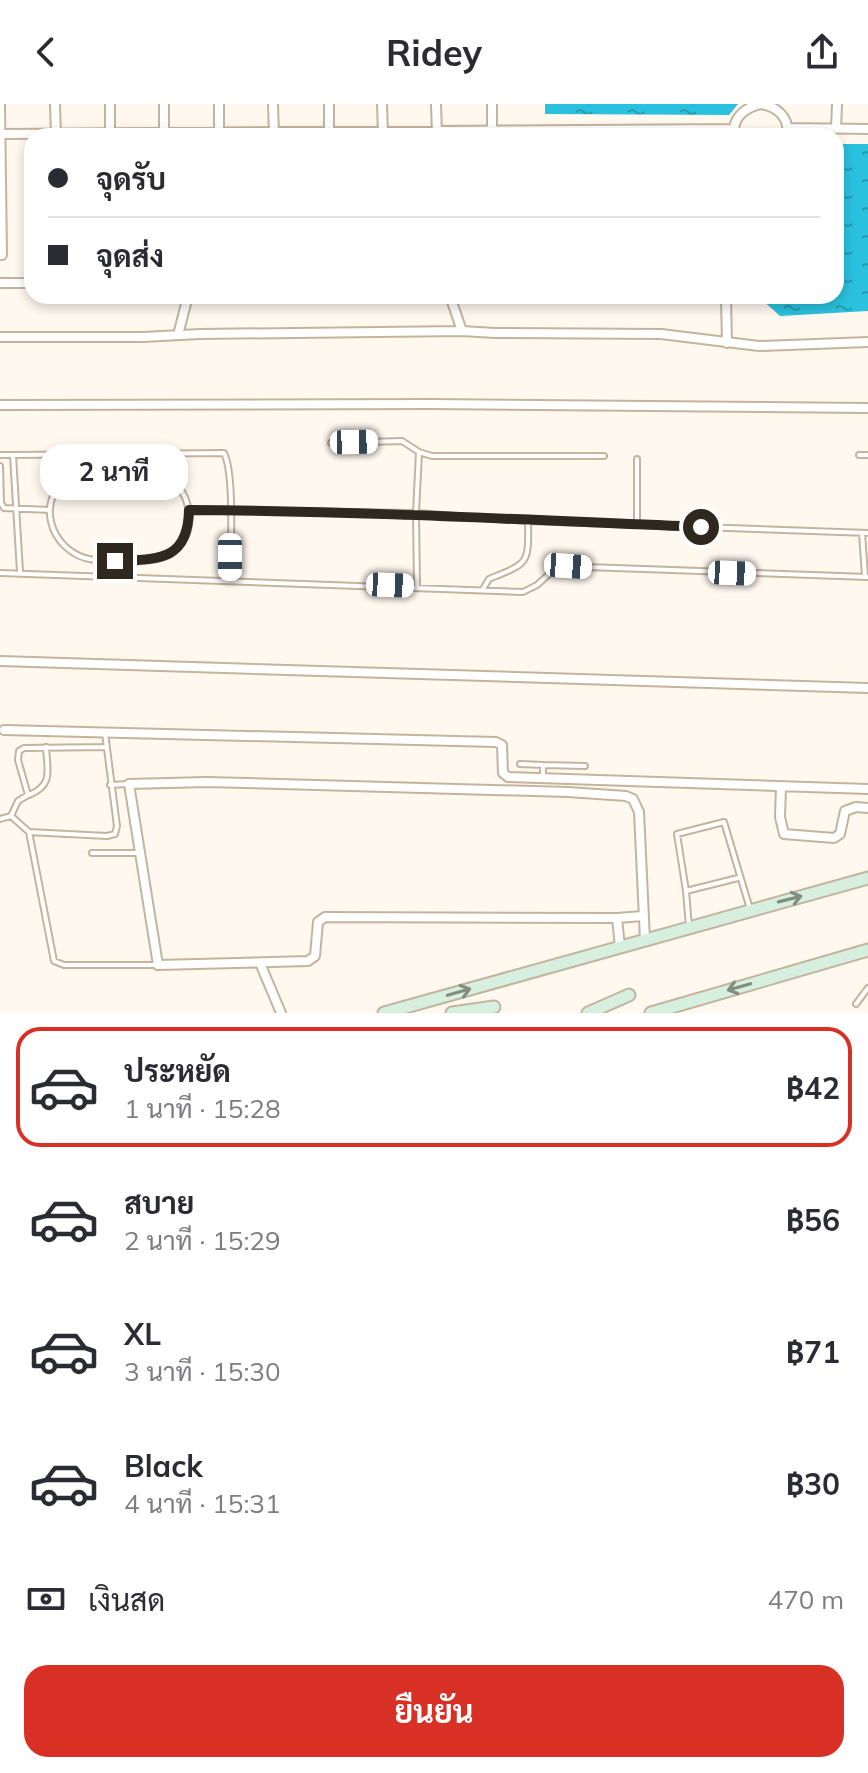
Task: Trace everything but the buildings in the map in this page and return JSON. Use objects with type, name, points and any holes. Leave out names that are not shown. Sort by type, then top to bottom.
[{"type":"main road","points":[[384,1013],[868,878]]},
{"type":"main road","points":[[651,1013],[868,950]]},
{"type":"main road","points":[[588,1013],[629,995]]},
{"type":"main road","points":[[452,1013],[494,1007]]},
{"type":"street","points":[[0,104],[2,255]]},
{"type":"street","points":[[55,104],[56,128]]},
{"type":"street","points":[[110,104],[110,128]]},
{"type":"street","points":[[164,104],[164,128]]},
{"type":"street","points":[[219,104],[219,128]]},
{"type":"street","points":[[273,104],[274,128]]},
{"type":"street","points":[[329,104],[329,128]]},
{"type":"street","points":[[382,104],[383,128]]},
{"type":"street","points":[[436,104],[437,128]]},
{"type":"street","points":[[492,104],[492,128]]},
{"type":"street","points":[[735,128],[741,113],[760,104],[780,111],[786,128]]},
{"type":"street","points":[[836,128],[837,104]]},
{"type":"street","points":[[844,129],[868,129]]},
{"type":"street","points":[[0,134],[24,134]]},
{"type":"street","points":[[0,283],[24,283]]},
{"type":"street","points":[[178,335],[186,304]]},
{"type":"street","points":[[453,304],[462,331]]},
{"type":"street","points":[[726,304],[727,343]]},
{"type":"street","points":[[0,337],[462,331],[661,334],[727,343],[816,346],[868,342]]},
{"type":"street","points":[[0,405],[431,404],[868,408]]},
{"type":"street","points":[[0,661],[868,688]]},
{"type":"street","points":[[4,730],[496,742],[502,745],[505,776],[868,789]]},
{"type":"street","points":[[643,916],[325,917],[318,922],[315,956],[311,960],[158,965],[129,784],[222,783],[626,796],[633,799],[639,812],[645,940]]},
{"type":"street","points":[[781,786],[780,817],[784,834],[834,838],[840,834],[845,811],[856,807],[868,808]]},
{"type":"street","points":[[837,887],[868,871]]},
{"type":"street","points":[[617,918],[620,947]]},
{"type":"street","points":[[832,960],[868,957]]},
{"type":"street","points":[[260,963],[281,1013]]},
{"type":"lane","points":[[331,443],[402,441],[432,456],[604,456]]},
{"type":"lane","points":[[0,455],[221,452],[228,463],[231,581]]},
{"type":"lane","points":[[417,586],[419,452]]},
{"type":"lane","points":[[13,455],[20,572]]},
{"type":"lane","points":[[859,455],[868,455]]},
{"type":"lane","points":[[637,459],[637,525]]},
{"type":"lane","points":[[0,466],[1,505],[7,510],[50,510]]},
{"type":"lane","points":[[134,470],[164,473],[182,490],[189,510],[186,538],[172,552],[157,559],[115,561],[88,559],[69,551],[54,533],[50,510],[58,489],[76,473],[134,470]]},
{"type":"lane","points":[[0,573],[528,591],[558,566],[866,576],[865,533],[528,521],[416,513],[189,510]]},
{"type":"lane","points":[[483,589],[489,579],[511,571],[526,558],[529,552],[528,521]]},
{"type":"lane","points":[[29,832],[115,834],[117,826],[104,732]]},
{"type":"lane","points":[[0,819],[11,816],[18,801],[45,787],[48,777],[46,747]]},
{"type":"lane","points":[[28,795],[18,754],[24,748],[106,747]]},
{"type":"lane","points":[[520,764],[585,766]]},
{"type":"lane","points":[[543,765],[543,778]]},
{"type":"lane","points":[[110,785],[129,784]]},
{"type":"lane","points":[[11,816],[29,832],[54,961],[64,965],[158,965]]},
{"type":"lane","points":[[689,928],[677,834],[724,822],[750,909]]},
{"type":"lane","points":[[92,853],[140,853]]},
{"type":"lane","points":[[686,891],[739,877]]},
{"type":"lane","points":[[856,1004],[868,988]]},
{"type":"water","points":[[545,104],[738,104],[729,115],[545,114]]},
{"type":"water","points":[[844,144],[868,144],[868,311],[780,316],[767,304],[844,304]]},
{"type":"route","points":[[115,561],[165,557],[186,538],[189,510],[416,513],[528,521],[701,527]]}]
